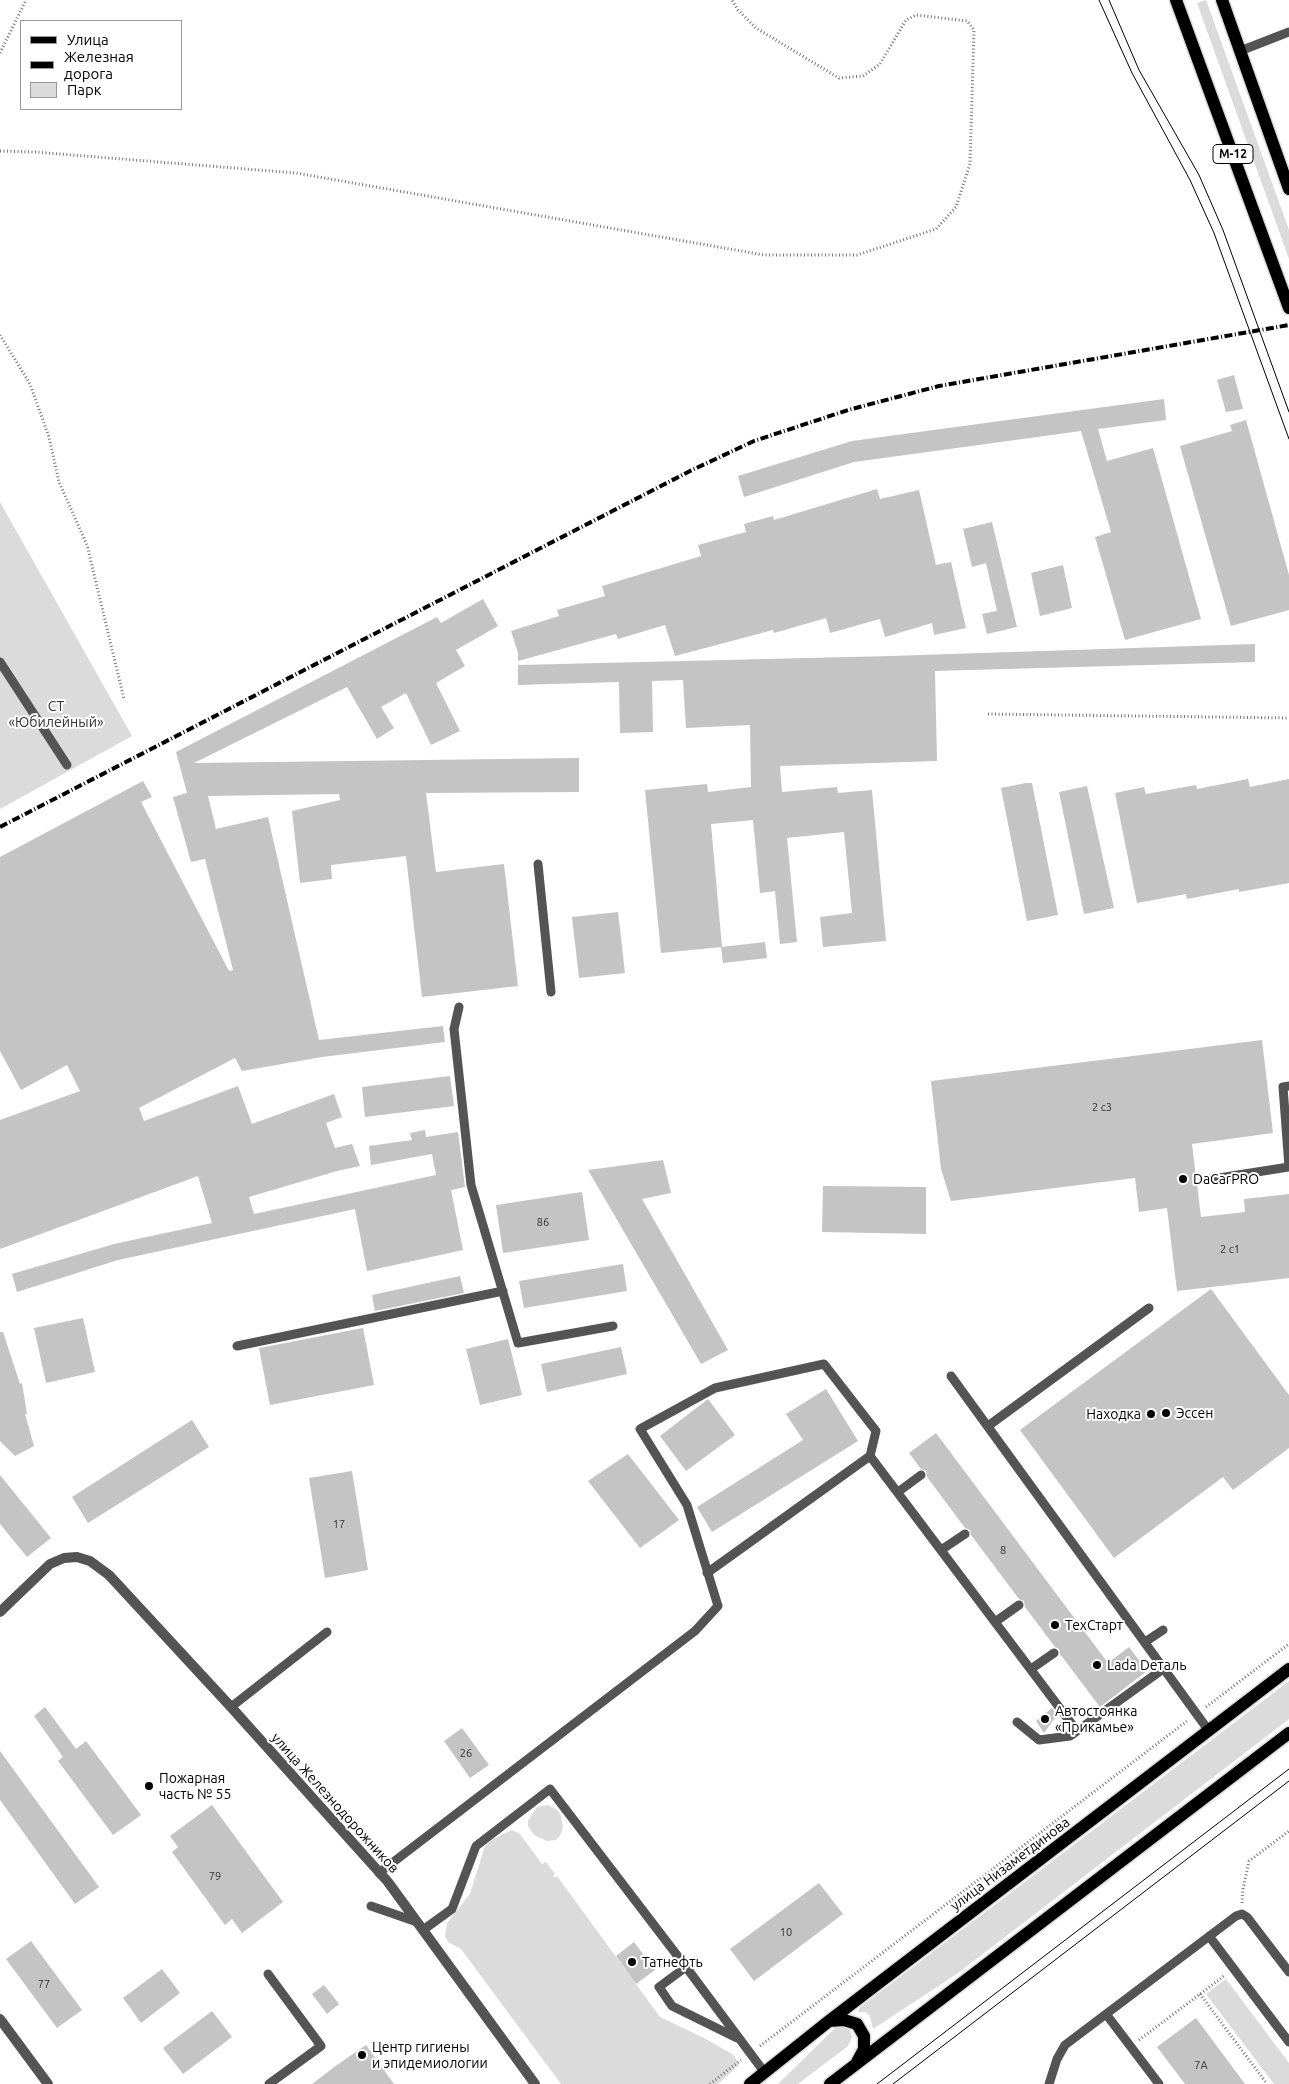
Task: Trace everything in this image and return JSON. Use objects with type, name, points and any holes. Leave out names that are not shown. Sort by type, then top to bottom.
[{"type":"main road","name":"М-12","points":[[1176,0],[1289,308]]},
{"type":"main road","name":"М-12","points":[[1222,0],[1289,189]]},
{"type":"main road","name":"улица Низаметдинова","points":[[750,2084],[829,2021],[1289,1669]]},
{"type":"main road","points":[[830,2084],[1289,1733]]},
{"type":"main road","points":[[829,2021],[844,2020],[857,2024],[864,2036],[864,2049],[856,2064]]},
{"type":"street","name":"улица Железнодорожников","points":[[0,1612],[50,1564],[64,1558],[77,1557],[90,1561],[109,1575],[231,1707],[379,1873],[535,2084]]},
{"type":"street","points":[[0,2019],[48,2084]]},
{"type":"lane","points":[[1240,51],[1289,32]]},
{"type":"lane","points":[[0,662],[67,765]]},
{"type":"lane","points":[[538,864],[551,992]]},
{"type":"lane","points":[[459,1007],[454,1029],[471,1185],[504,1291],[518,1344],[613,1326]]},
{"type":"lane","points":[[1206,1180],[1289,1167],[1282,1087],[1289,1086]]},
{"type":"lane","points":[[237,1346],[504,1291]]},
{"type":"lane","points":[[988,1426],[1149,1308]]},
{"type":"lane","points":[[379,1873],[695,1631],[718,1606],[707,1573],[687,1504],[640,1429],[715,1388],[824,1364],[876,1431],[870,1456],[707,1573]]},
{"type":"lane","points":[[952,1376],[1209,1731]]},
{"type":"lane","points":[[870,1456],[1077,1731]]},
{"type":"lane","points":[[898,1492],[921,1475]]},
{"type":"lane","points":[[941,1550],[965,1534]]},
{"type":"lane","points":[[995,1622],[1019,1605]]},
{"type":"lane","points":[[1145,1642],[1163,1630]]},
{"type":"lane","points":[[231,1707],[327,1632]]},
{"type":"lane","points":[[1031,1669],[1054,1653]]},
{"type":"lane","points":[[1017,1722],[1039,1740],[1070,1736],[1164,1669]]},
{"type":"lane","points":[[371,1906],[420,1926],[452,1909],[476,1846],[550,1789],[764,2073]]},
{"type":"lane","points":[[1049,2084],[1057,2059],[1065,2045],[1236,1916],[1242,1914],[1247,1917],[1289,1972]]},
{"type":"lane","points":[[1209,1936],[1289,2042]]},
{"type":"lane","points":[[686,1967],[659,1988],[672,2006],[738,2038]]},
{"type":"lane","points":[[268,1974],[321,2046],[269,2084]]},
{"type":"lane","points":[[1106,2014],[1159,2084]]},
{"type":"path","points":[[0,52],[26,0]]},
{"type":"path","points":[[0,151],[34,152],[296,173],[764,255],[856,255],[936,229],[956,207],[970,164],[974,30],[968,21],[916,15],[906,20],[880,64],[863,76],[839,78],[756,28],[738,10],[732,0]]},
{"type":"path","points":[[0,335],[30,384],[49,437],[59,482],[87,545],[124,699]]},
{"type":"path","points":[[988,714],[1289,718]]},
{"type":"path","points":[[710,2084],[1289,1644]]},
{"type":"path","points":[[1242,1914],[1242,1888],[1248,1861],[1289,1831]]},
{"type":"path","points":[[1130,2046],[1234,1968]]},
{"type":"path","points":[[1200,1994],[1267,2084]]},
{"type":"green space","points":[[1206,0],[1289,230],[1289,259],[1197,3]]},
{"type":"green space","name":"СТ «Юбилейный»","points":[[0,502],[132,736],[0,809]]},
{"type":"green space","points":[[1289,1681],[1289,1719],[958,1973],[873,2029],[870,2016],[865,2012],[858,2012],[859,2008]]},
{"type":"green space","points":[[548,1805],[557,1810],[561,1816],[563,1827],[560,1836],[556,1840],[547,1841],[534,1835],[528,1826],[528,1821],[537,1807]]},
{"type":"green space","points":[[512,1830],[520,1834],[542,1864],[546,1862],[555,1874],[553,1876],[555,1878],[557,1876],[660,2017],[732,2054],[739,2065],[718,2084],[561,2084],[461,1949],[448,1942],[445,1936],[447,1923],[470,1894],[485,1846],[491,1840]]},
{"type":"green space","points":[[1226,1979],[1289,2063],[1289,2084],[1274,2084],[1206,1994]]},
{"type":"green space","points":[[836,2027],[850,2030],[852,2037],[848,2046],[798,2084],[778,2084]]},
{"type":"building","points":[[1234,375],[1243,409],[1226,412],[1217,380]]},
{"type":"building","points":[[1164,399],[1166,420],[1098,429],[1107,461],[1153,448],[1201,619],[1125,640],[1095,537],[1111,532],[1081,431],[854,462],[744,497],[738,476],[852,441]]},
{"type":"building","points":[[1246,420],[1289,575],[1289,610],[1231,626],[1180,446],[1232,431],[1230,425]]},
{"type":"building","points":[[877,489],[880,499],[919,490],[936,565],[951,562],[966,628],[934,635],[932,623],[885,637],[880,619],[830,633],[826,618],[774,633],[773,630],[675,656],[665,625],[618,639],[616,634],[518,661],[518,653],[511,631],[559,616],[557,610],[605,596],[602,586],[701,556],[698,545],[746,532],[744,524],[773,516],[774,520]]},
{"type":"building","points":[[992,522],[1017,627],[987,634],[982,614],[997,611],[986,563],[972,567],[963,529]]},
{"type":"building","points":[[1063,565],[1072,608],[1040,616],[1031,573]]},
{"type":"building","points":[[483,599],[498,626],[456,650],[465,666],[436,683],[460,731],[431,745],[406,693],[381,707],[394,728],[377,739],[347,687],[194,763],[579,758],[579,792],[426,793],[436,872],[504,864],[518,986],[422,997],[406,856],[331,865],[332,879],[300,883],[292,811],[340,800],[339,794],[208,796],[216,829],[268,817],[319,1040],[443,1026],[445,1042],[322,1057],[242,1071],[235,1058],[139,1108],[144,1121],[238,1086],[252,1124],[334,1094],[342,1117],[326,1123],[335,1148],[352,1144],[360,1166],[249,1197],[254,1214],[436,1175],[432,1154],[371,1165],[369,1146],[412,1140],[410,1133],[425,1130],[426,1137],[458,1132],[465,1187],[451,1190],[463,1250],[367,1271],[355,1209],[118,1260],[17,1292],[12,1274],[114,1244],[212,1223],[198,1176],[0,1249],[0,1120],[80,1091],[67,1065],[21,1090],[0,1051],[0,857],[143,781],[152,797],[141,802],[229,971],[233,970],[205,859],[191,862],[173,797],[187,793],[176,752],[437,617],[441,623]]},
{"type":"building","points":[[1255,644],[1255,662],[935,671],[937,761],[780,766],[782,792],[837,787],[838,793],[872,790],[886,941],[823,947],[820,917],[852,913],[844,832],[787,838],[797,942],[780,944],[775,891],[760,893],[753,820],[711,824],[722,947],[661,953],[645,790],[707,784],[708,792],[751,787],[750,725],[686,728],[683,680],[652,681],[653,732],[620,733],[619,682],[518,685],[518,665],[890,656]]},
{"type":"building","points":[[1248,779],[1250,787],[1289,779],[1289,883],[1239,892],[1239,889],[1187,899],[1186,894],[1137,903],[1115,793],[1144,787],[1146,794],[1196,785],[1197,789]]},
{"type":"building","points":[[1032,783],[1058,915],[1027,921],[1001,788]]},
{"type":"building","points":[[1087,786],[1114,908],[1084,914],[1059,792]]},
{"type":"building","points":[[618,912],[625,973],[579,978],[572,917]]},
{"type":"building","points":[[765,942],[767,958],[723,963],[721,947]]},
{"type":"building","points":[[1262,1040],[1273,1133],[1192,1144],[1201,1217],[1245,1212],[1244,1199],[1289,1194],[1289,1278],[1177,1291],[1167,1208],[1139,1212],[1135,1178],[951,1201],[941,1169],[931,1081]]},
{"type":"building","points":[[450,1076],[454,1106],[365,1117],[362,1087]]},
{"type":"building","points":[[663,1160],[671,1193],[642,1199],[728,1350],[701,1364],[588,1170]]},
{"type":"building","points":[[823,1186],[926,1187],[926,1234],[822,1232]]},
{"type":"building","points":[[582,1192],[589,1240],[503,1253],[496,1205]]},
{"type":"building","points":[[623,1264],[627,1291],[524,1308],[519,1281]]},
{"type":"building","points":[[460,1276],[464,1293],[375,1311],[372,1295]]},
{"type":"building","name":"Эссен","points":[[1211,1289],[1289,1395],[1289,1448],[1233,1490],[1223,1477],[1114,1558],[1020,1430]]},
{"type":"building","points":[[83,1318],[95,1372],[46,1383],[34,1328]]},
{"type":"building","points":[[363,1328],[374,1385],[270,1405],[259,1348]]},
{"type":"building","points":[[0,1332],[3,1332],[20,1384],[22,1383],[27,1414],[25,1414],[34,1446],[15,1456],[0,1441]]},
{"type":"building","points":[[508,1339],[522,1395],[480,1405],[466,1349]]},
{"type":"building","points":[[621,1347],[627,1374],[547,1392],[541,1364]]},
{"type":"building","points":[[826,1389],[858,1441],[712,1532],[697,1507],[803,1440],[786,1414]]},
{"type":"building","points":[[708,1399],[735,1435],[686,1471],[660,1436]]},
{"type":"building","points":[[192,1420],[209,1447],[88,1523],[72,1497]]},
{"type":"building","points":[[936,1433],[1108,1663],[1129,1647],[1147,1671],[1100,1707],[1060,1654],[1059,1649],[1055,1647],[1025,1607],[1024,1601],[1019,1599],[971,1535],[970,1530],[965,1528],[927,1477],[926,1471],[921,1469],[909,1453]]},
{"type":"building","points":[[628,1454],[679,1520],[640,1548],[588,1481]]},
{"type":"building","points":[[352,1471],[368,1570],[325,1578],[309,1478]]},
{"type":"building","points":[[0,1475],[51,1538],[27,1557],[0,1524]]},
{"type":"building","points":[[45,1707],[76,1749],[86,1741],[141,1815],[113,1835],[58,1761],[63,1757],[34,1716]]},
{"type":"building","name":"Автостоянка «Прикамье»","points":[[1052,1708],[1057,1715],[1044,1733],[1036,1721]]},
{"type":"building","points":[[462,1728],[489,1765],[470,1778],[444,1741]]},
{"type":"building","points":[[0,1751],[99,1887],[75,1904],[0,1800]]},
{"type":"building","points":[[212,1805],[283,1902],[242,1933],[232,1919],[225,1925],[172,1852],[178,1847],[170,1836]]},
{"type":"building","points":[[819,1883],[843,1914],[754,1981],[730,1949]]},
{"type":"building","points":[[31,1941],[82,2010],[57,2028],[6,1959]]},
{"type":"building","points":[[634,1942],[655,1970],[636,1984],[616,1956]]},
{"type":"building","points":[[162,1969],[180,1993],[141,2023],[123,1998]]},
{"type":"building","points":[[324,1985],[339,2004],[327,2014],[312,1994]]},
{"type":"building","points":[[212,2011],[232,2037],[183,2074],[163,2048]]},
{"type":"building","points":[[1196,2018],[1245,2084],[1185,2084],[1157,2047]]},
{"type":"building","name":"Центр гигиены и эпидемиологии","points":[[366,2045],[394,2084],[312,2084],[337,2065]]},
{"type":"tram line","points":[[1099,0],[1132,73],[1190,180],[1214,233],[1289,439]]},
{"type":"tram line","points":[[1109,0],[1139,70],[1199,175],[1223,230],[1289,412]]},
{"type":"tram line","points":[[877,2084],[1289,1769]]},
{"type":"tram line","points":[[893,2084],[1289,1781]]},
{"type":"railway","points":[[0,827],[690,471],[754,441],[848,410],[939,386],[1289,325]]},
{"type":"place","name":"DaCarPRO","points":[[1183,1179]]},
{"type":"place","name":"Эссен","points":[[1166,1413]]},
{"type":"place","name":"Находка","points":[[1151,1414]]},
{"type":"place","name":"ТехСтарт","points":[[1055,1625]]},
{"type":"place","name":"Lada Dеталь","points":[[1097,1665]]},
{"type":"place","name":"Автостоянка «Прикамье»","points":[[1045,1719]]},
{"type":"place","name":"Пожарная часть № 55","points":[[149,1786]]},
{"type":"place","name":"Татнефть","points":[[632,1962]]},
{"type":"place","name":"Центр гигиены и эпидемиологии","points":[[362,2055]]}]
